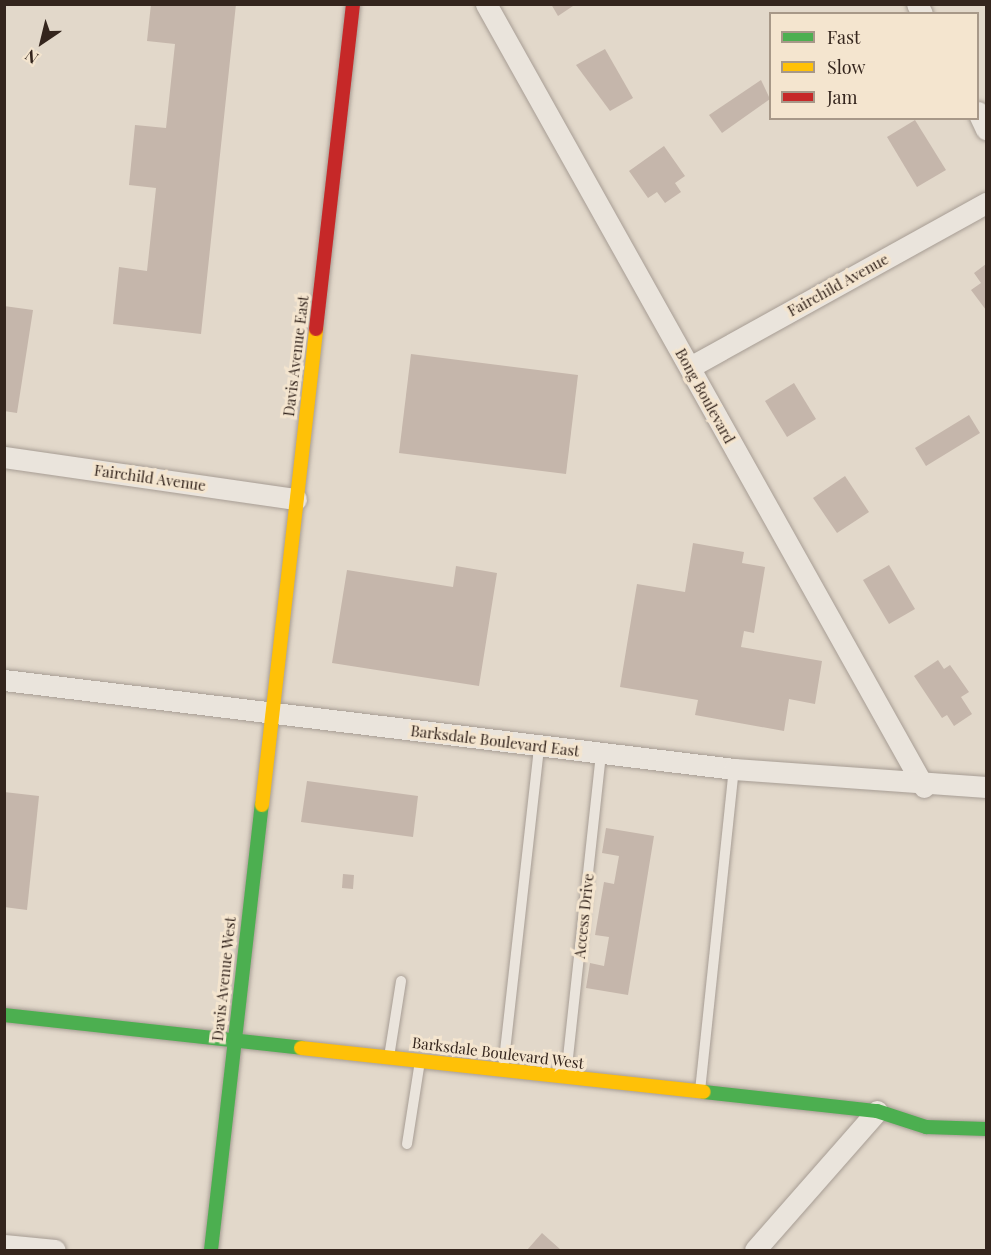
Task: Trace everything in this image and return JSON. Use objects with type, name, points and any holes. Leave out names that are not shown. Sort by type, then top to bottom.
[{"type":"street","name":"Davis Avenue East","points":[[271,712],[353,4]]},
{"type":"street","name":"Bong Boulevard","points":[[486,4],[924,787]]},
{"type":"street","points":[[979,114],[987,129]]},
{"type":"street","name":"Fairchild Avenue","points":[[690,367],[987,203]]},
{"type":"street","name":"Fairchild Avenue","points":[[4,457],[296,499]]},
{"type":"street","name":"Barksdale Boulevard East","points":[[4,680],[734,769],[924,787],[962,782],[987,788]]},
{"type":"street","name":"Davis Avenue West","points":[[211,1251],[271,712]]},
{"type":"street","name":"Barksdale Boulevard West","points":[[4,1015],[877,1111],[926,1127],[987,1129]]},
{"type":"street","points":[[755,1251],[877,1111]]},
{"type":"street","points":[[4,1245],[55,1251]]},
{"type":"lane","points":[[503,1070],[539,747]]},
{"type":"lane","name":"Access Drive","points":[[566,1078],[601,754]]},
{"type":"lane","points":[[700,1093],[734,769]]},
{"type":"lane","points":[[389,1057],[401,981]]},
{"type":"lane","points":[[407,1144],[420,1060]]},
{"type":"building","points":[[151,4],[236,4],[201,334],[113,324],[119,267],[147,271],[156,188],[129,185],[135,125],[166,128],[175,44],[147,41]]},
{"type":"building","points":[[551,4],[576,4],[558,16]]},
{"type":"building","points":[[605,49],[633,98],[610,111],[576,65]]},
{"type":"building","points":[[761,80],[769,100],[722,133],[709,115]]},
{"type":"building","points":[[915,120],[946,170],[917,187],[887,137]]},
{"type":"building","points":[[664,146],[685,176],[675,183],[681,192],[665,203],[657,192],[648,198],[629,171]]},
{"type":"building","points":[[986,264],[986,310],[971,290],[981,283],[974,273]]},
{"type":"building","points":[[4,306],[33,310],[17,413],[4,411]]},
{"type":"building","points":[[411,354],[578,375],[566,474],[399,453]]},
{"type":"building","points":[[794,383],[816,419],[787,437],[765,401]]},
{"type":"building","points":[[969,415],[980,433],[926,466],[915,448]]},
{"type":"building","points":[[845,476],[869,512],[837,533],[813,498]]},
{"type":"building","points":[[693,543],[744,552],[742,563],[765,567],[754,633],[744,631],[741,647],[822,661],[815,704],[789,699],[784,731],[695,715],[698,700],[620,687],[637,584],[685,592]]},
{"type":"building","points":[[889,565],[915,609],[889,624],[863,580]]},
{"type":"building","points":[[456,566],[497,573],[479,686],[332,663],[347,570],[453,587]]},
{"type":"building","points":[[938,660],[944,669],[950,665],[969,692],[961,697],[972,714],[954,726],[947,715],[942,718],[914,676]]},
{"type":"building","points":[[307,781],[418,796],[413,837],[301,822]]},
{"type":"building","points":[[4,792],[39,796],[27,910],[4,907]]},
{"type":"building","points":[[606,828],[654,836],[628,995],[586,988],[590,963],[604,966],[609,937],[595,935],[604,882],[614,884],[619,856],[602,853]]},
{"type":"building","points":[[343,874],[354,875],[353,889],[342,888]]},
{"type":"building","points":[[542,1233],[561,1250],[527,1250]]},
{"type":"traffic: fast","points":[[211,1250],[262,805]]},
{"type":"traffic: fast","points":[[4,1015],[301,1048]]},
{"type":"traffic: fast","points":[[704,1092],[877,1111],[926,1127],[986,1129]]},
{"type":"traffic: slow","points":[[262,805],[316,329]]},
{"type":"traffic: slow","points":[[301,1048],[704,1092]]},
{"type":"traffic: jam","points":[[316,329],[353,4]]}]
